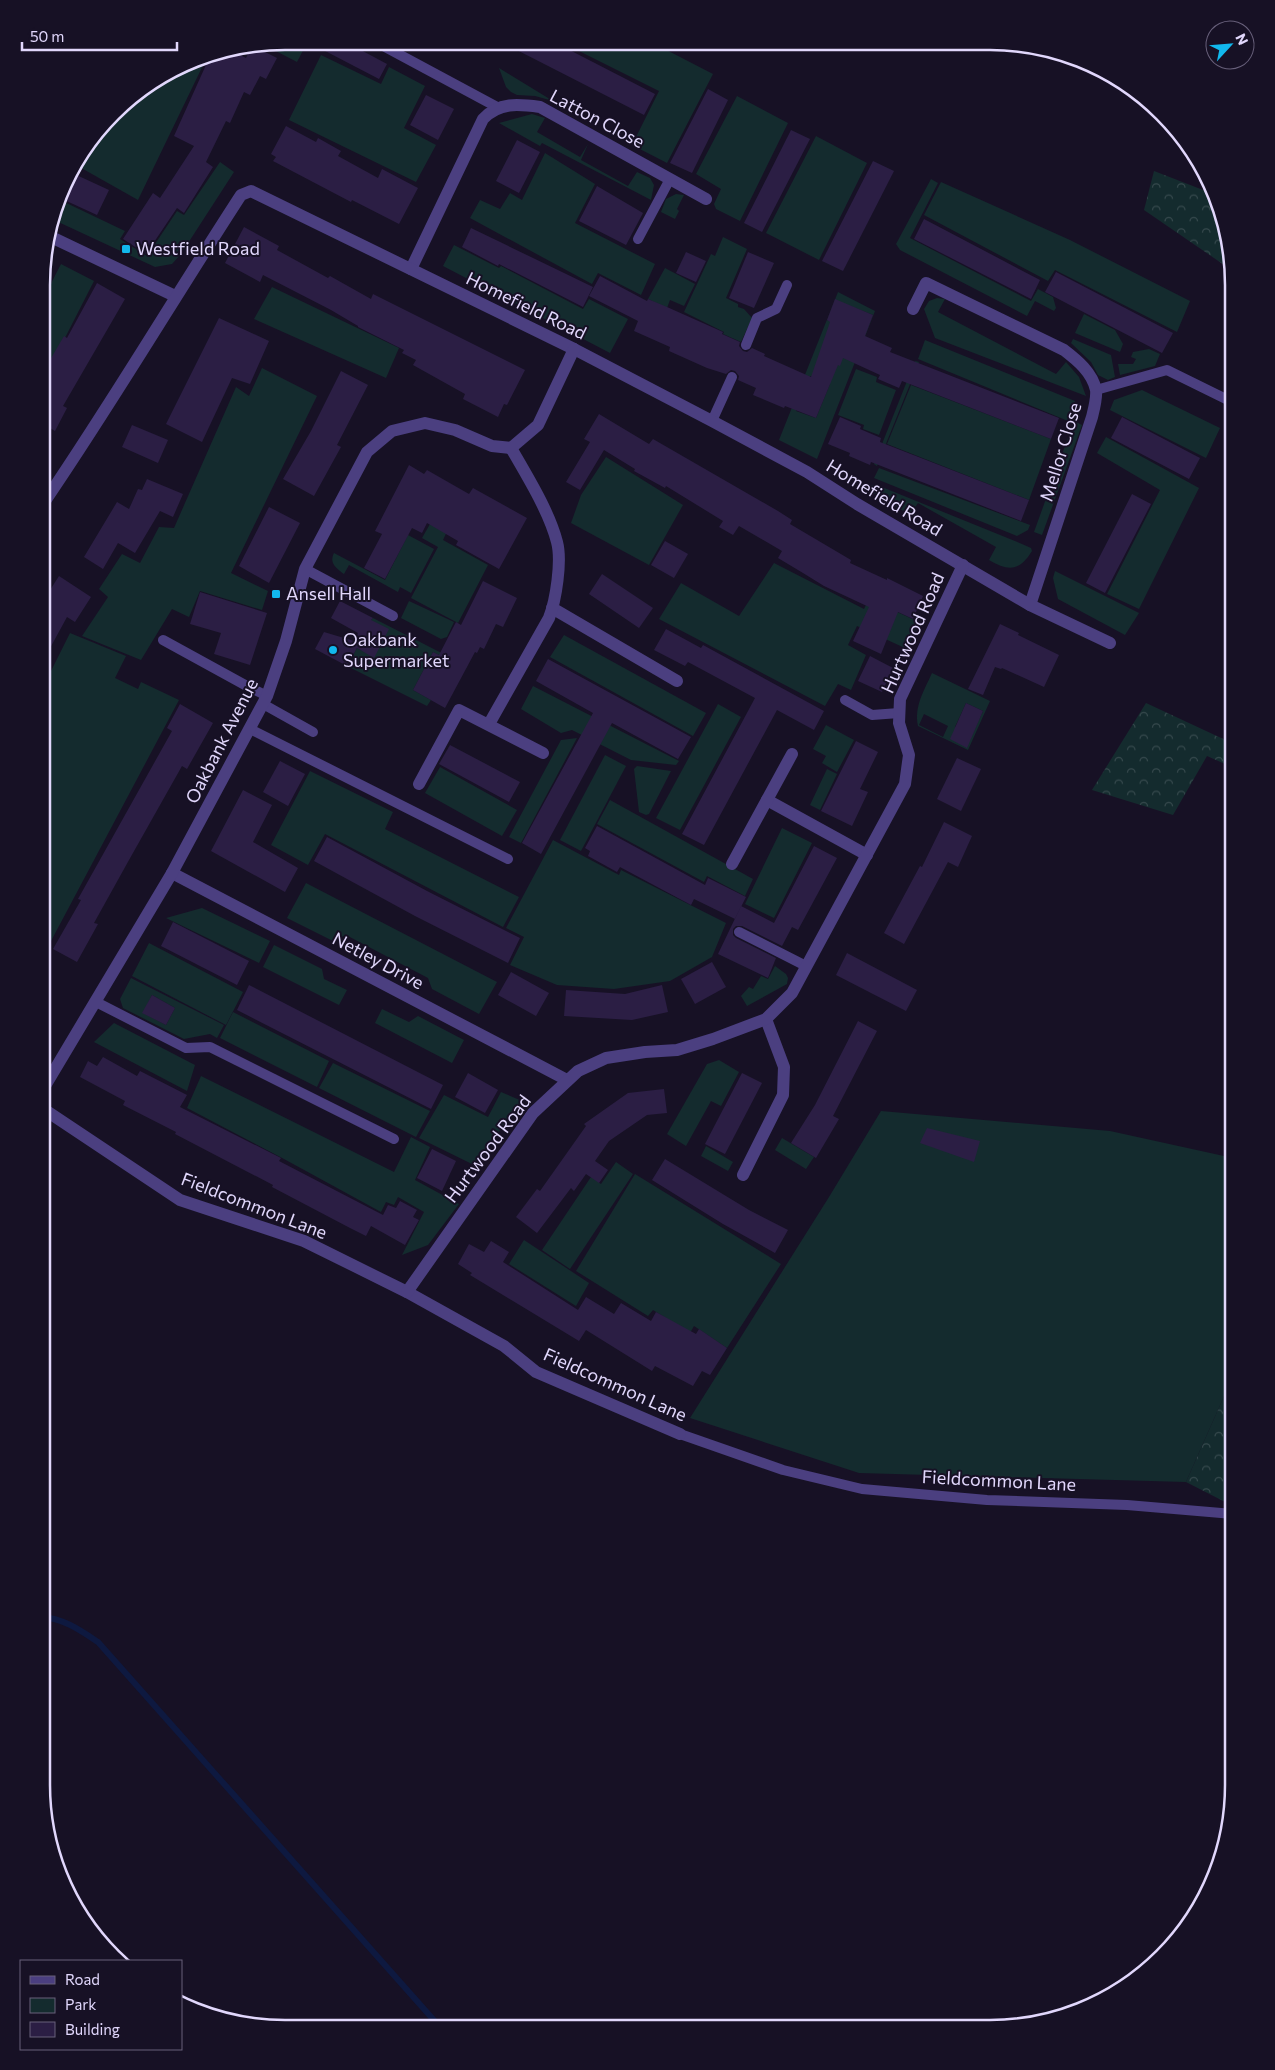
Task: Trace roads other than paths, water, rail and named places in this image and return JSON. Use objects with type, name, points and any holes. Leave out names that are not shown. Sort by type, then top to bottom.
[{"type":"street","name":"Latton Close","points":[[497,107],[520,104],[540,107],[706,200]]},
{"type":"street","points":[[410,269],[483,119],[497,107]]},
{"type":"street","name":"Homefield Road","points":[[50,494],[85,443],[175,296],[241,195],[251,191],[574,349],[712,421],[808,472],[857,504],[1030,605],[1110,643]]},
{"type":"street","points":[[55,239],[175,296]]},
{"type":"street","name":"Mellor Close","points":[[914,309],[926,283],[1064,350],[1076,359],[1089,373],[1096,390],[1092,417],[1030,605]]},
{"type":"street","points":[[489,724],[552,608],[558,578],[558,543],[539,498],[511,448],[538,426],[574,349]]},
{"type":"street","name":"Oakbank Avenue","points":[[50,1078],[172,873],[265,700],[286,641],[305,569],[367,452],[392,431],[425,423],[455,430],[492,446],[511,448]]},
{"type":"street","name":"Hurtwood Road","points":[[407,1292],[533,1113],[578,1071],[606,1058],[645,1052],[676,1050],[713,1039],[766,1019],[792,993],[905,784],[909,755],[899,723],[900,699],[963,565]]},
{"type":"street","points":[[552,608],[677,681]]},
{"type":"street","points":[[419,784],[459,710],[543,753]]},
{"type":"street","points":[[732,864],[792,754]]},
{"type":"street","points":[[767,800],[866,855]]},
{"type":"street","name":"Netley Drive","points":[[172,873],[567,1080]]},
{"type":"street","points":[[743,1175],[783,1095],[784,1067],[766,1019]]},
{"type":"street","name":"Fieldcommon Lane","points":[[50,1113],[180,1200],[304,1241],[407,1292],[504,1346],[536,1372],[680,1434]]},
{"type":"lane","points":[[391,50],[497,107]]},
{"type":"lane","points":[[638,239],[670,179]]},
{"type":"lane","points":[[746,345],[756,318],[776,309],[787,285]]},
{"type":"lane","points":[[1096,390],[1167,370],[1225,399]]},
{"type":"lane","points":[[712,421],[732,377]]},
{"type":"lane","points":[[305,569],[393,616]]},
{"type":"lane","points":[[163,640],[245,685],[313,732]]},
{"type":"lane","points":[[845,700],[872,715],[899,714]]},
{"type":"lane","points":[[250,729],[508,859]]},
{"type":"lane","points":[[739,932],[806,966]]},
{"type":"lane","points":[[96,1002],[186,1048],[210,1047],[394,1139]]},
{"type":"lane","name":"Fieldcommon Lane","points":[[680,1434],[784,1470],[862,1489],[987,1500],[1127,1505],[1225,1513]]},
{"type":"waterway","points":[[50,1618],[64,1622],[98,1642],[434,2020]]},
{"type":"place","name":"Westfield Road","points":[[126,249]]},
{"type":"place","name":"Ansell Hall","points":[[276,594]]},
{"type":"place","name":"Oakbank Supermarket","points":[[333,650]]}]
